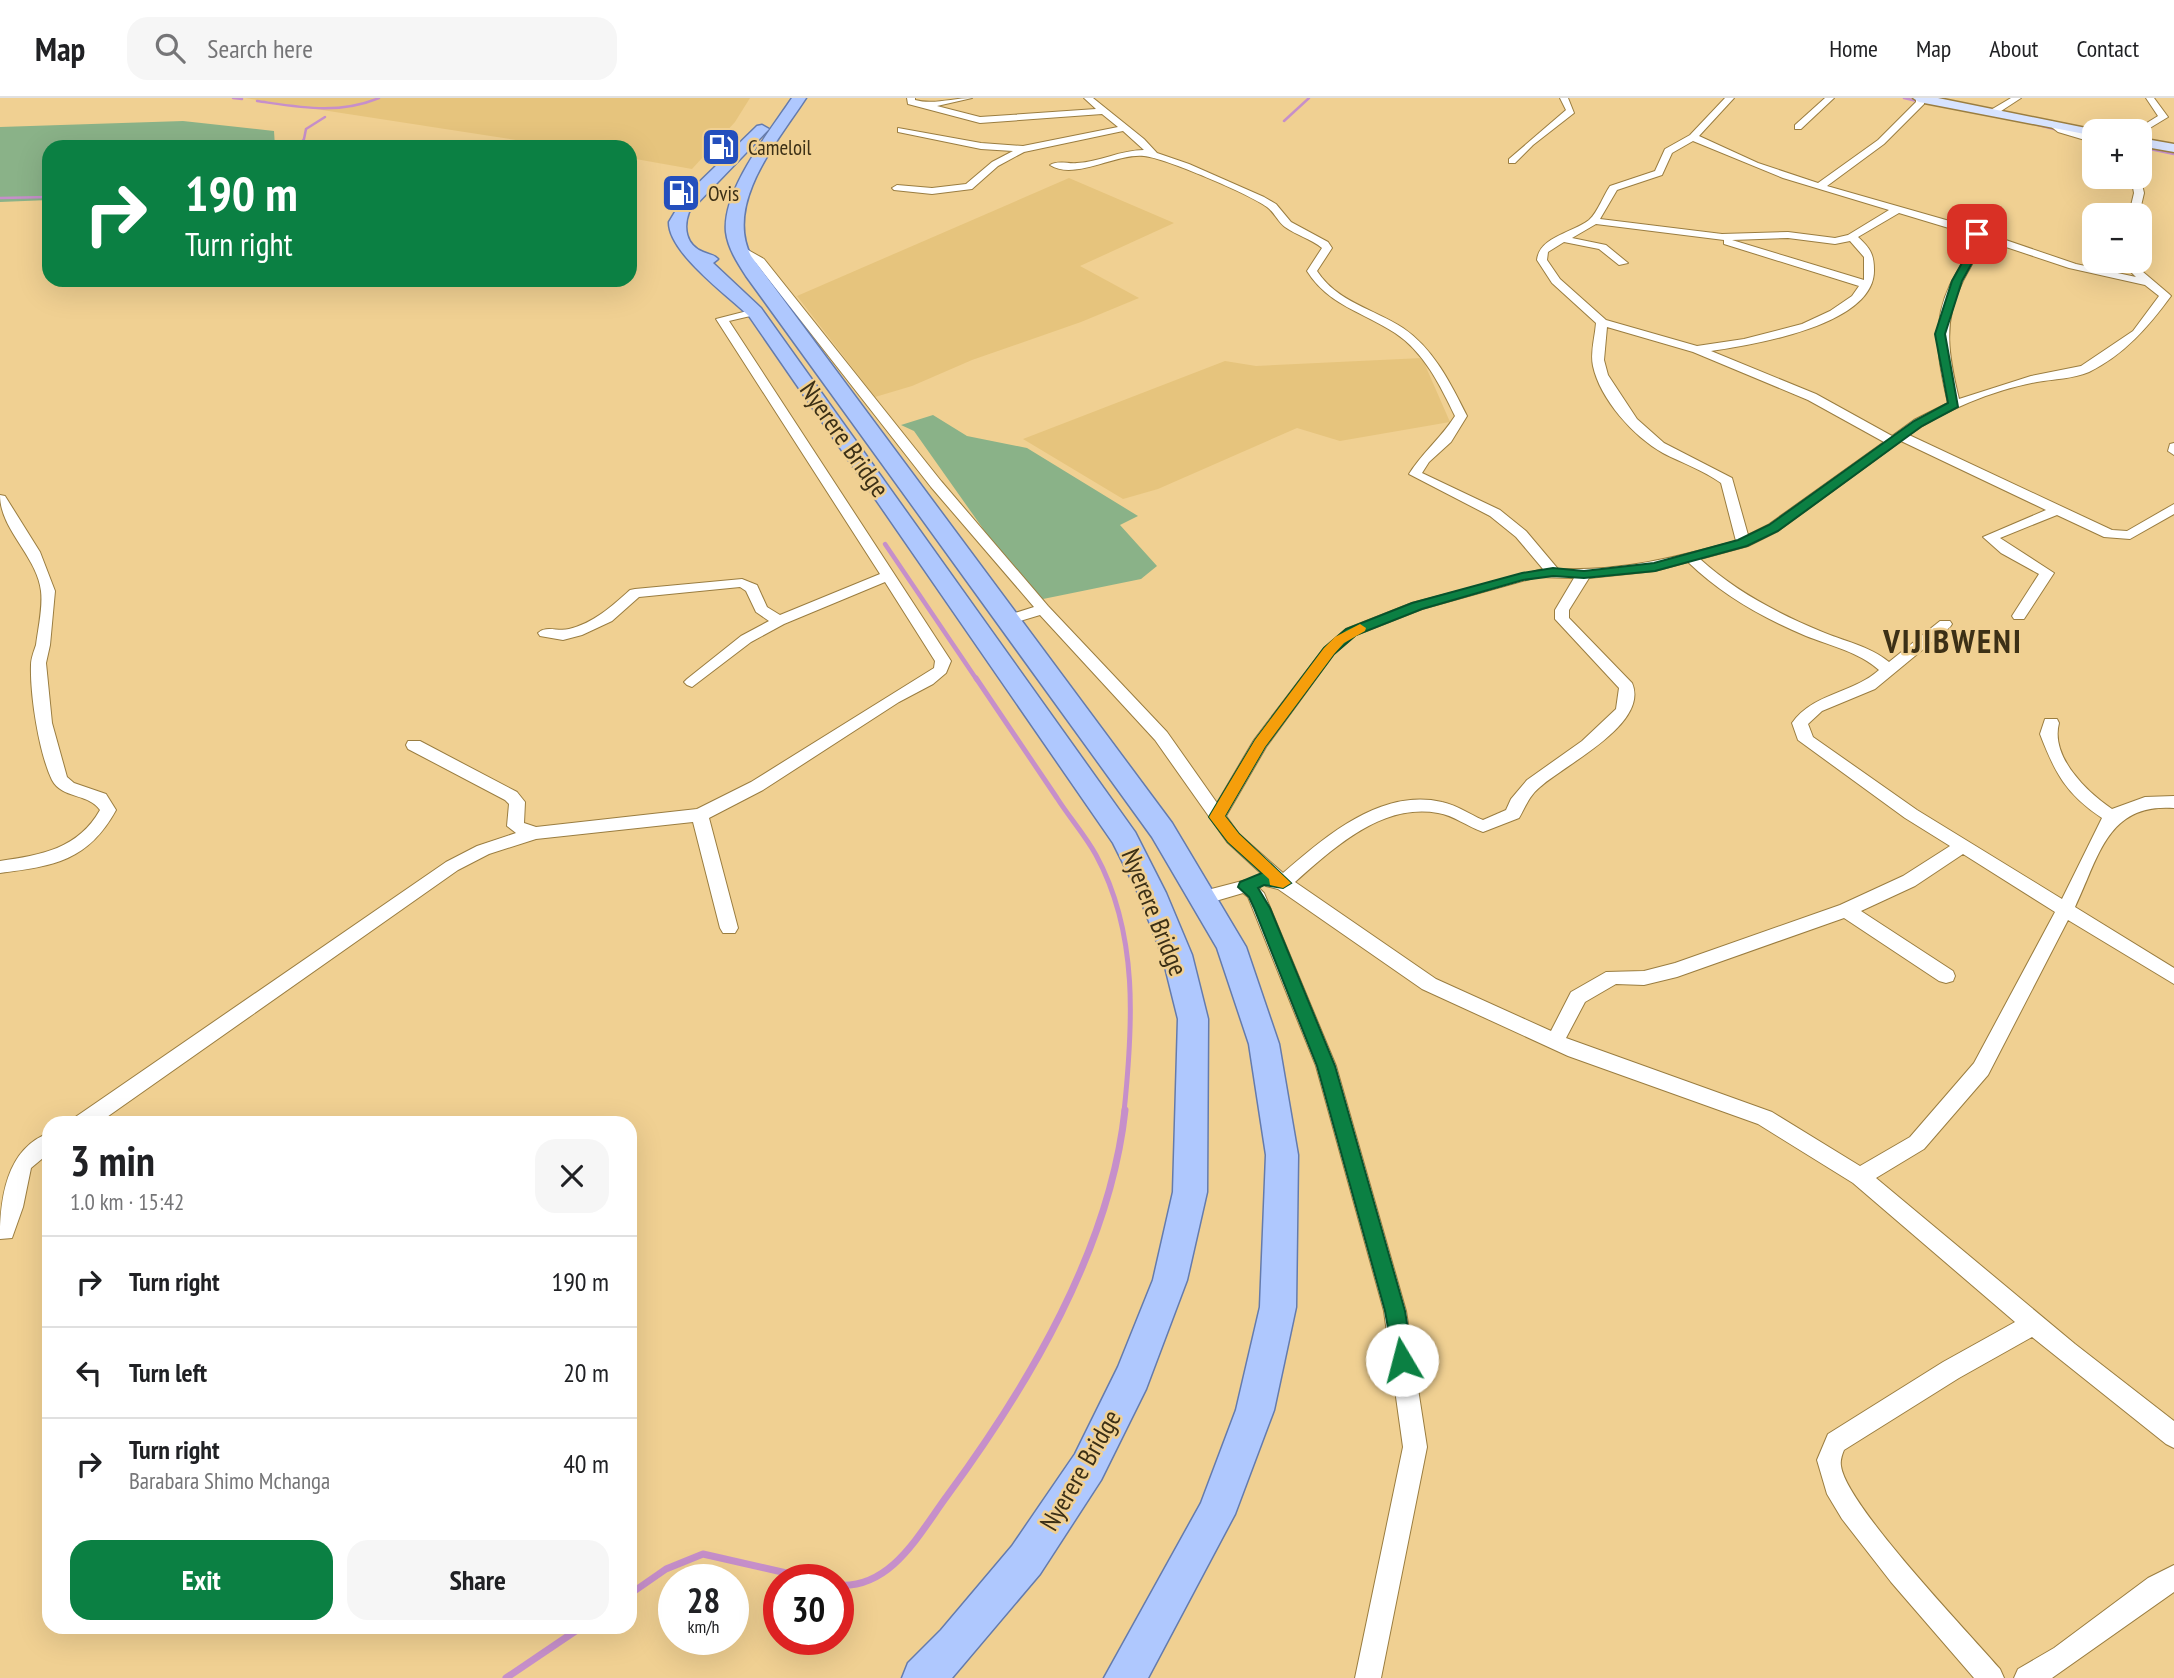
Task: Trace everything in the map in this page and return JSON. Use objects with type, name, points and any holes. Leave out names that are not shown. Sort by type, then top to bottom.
[{"type":"main road","points":[[700,191],[752,144],[782,98]]},
{"type":"main road","points":[[693,254],[703,258],[718,258],[732,254],[737,248],[733,225],[743,193],[757,163],[799,98]]},
{"type":"main road","points":[[700,191],[725,183],[741,186],[743,193]]},
{"type":"main road","name":"Nyerere Bridge","points":[[700,191],[680,212],[677,232],[693,254],[755,312],[1125,839],[1152,893],[1177,955],[1193,1020],[1189,1192],[1170,1280],[1133,1376],[1088,1467],[1026,1560],[957,1645],[923,1678]]},
{"type":"main road","name":"Nyerere Bridge","points":[[737,248],[1162,830],[1231,947],[1264,1044],[1282,1155],[1278,1307],[1255,1409],[1216,1514],[1125,1678]]},
{"type":"street","points":[[911,98],[911,102],[923,106],[980,120],[1102,111]]},
{"type":"street","points":[[923,106],[968,98]]},
{"type":"street","points":[[1088,98],[1141,141],[1154,156]]},
{"type":"street","points":[[1512,161],[1571,111],[1564,98]]},
{"type":"street","points":[[1730,98],[1693,137],[1668,151],[1659,173],[1613,188],[1594,221],[1543,251],[1542,260],[1556,281],[1602,322],[1697,351],[1812,397],[1897,439],[2060,509],[2099,530],[2124,536],[2140,531],[2174,509]]},
{"type":"street","points":[[1798,127],[1830,98]]},
{"type":"street","points":[[1819,187],[1889,136],[1921,102],[1920,98],[2082,129]]},
{"type":"street","points":[[1992,113],[2017,98]]},
{"type":"street","points":[[2150,98],[2163,117]]},
{"type":"street","points":[[2152,124],[2174,114]]},
{"type":"street","points":[[2052,123],[2066,132],[2082,136]]},
{"type":"street","points":[[901,130],[981,146],[1023,149],[1124,128]]},
{"type":"street","points":[[1693,137],[1751,166],[1898,209],[2081,268],[2149,282]]},
{"type":"street","points":[[2152,144],[2174,148]]},
{"type":"street","points":[[897,188],[932,191],[969,187],[995,164],[1023,149]]},
{"type":"street","points":[[1055,165],[1080,166],[1135,152],[1154,156],[1186,166],[1260,199],[1272,206],[1287,224],[1324,244],[1327,248],[1312,271],[1316,281],[1346,302],[1408,337],[1440,375],[1461,416],[1447,439],[1424,460],[1415,474],[1494,513],[1521,534],[1553,572]]},
{"type":"street","points":[[1594,221],[1704,235],[1741,238],[1788,235],[1835,242],[1853,237],[1898,209]]},
{"type":"street","points":[[1954,404],[1940,334],[1957,281],[1977,245],[1977,234]]},
{"type":"street","points":[[1704,235],[1866,284]]},
{"type":"street","points":[[1697,351],[1745,344],[1802,329],[1832,315],[1857,298],[1871,274],[1869,255],[1853,237]]},
{"type":"street","points":[[1563,239],[1602,247],[1623,263]]},
{"type":"street","points":[[737,248],[760,261],[782,293],[936,484],[1043,609],[1161,736],[1233,838],[1283,883],[1429,984],[1555,1041],[1765,1118],[1860,1177],[2034,1324],[2173,1434]]},
{"type":"street","points":[[1217,817],[1260,744],[1329,651],[1351,632],[1417,606],[1522,577],[1553,572],[1584,574],[1655,567],[1743,543],[1773,528],[1918,423],[1954,404],[2035,379],[2057,377],[2085,369],[2137,333],[2164,299],[2162,293],[2138,273]]},
{"type":"street","points":[[93,1116],[452,866],[483,850],[535,833],[700,815],[757,786],[851,724],[936,676],[943,661],[722,319],[755,312]]},
{"type":"street","points":[[1602,322],[1599,367],[1604,377],[1629,416],[1657,445],[1727,481],[1743,543]]},
{"type":"street","points":[[0,499],[33,552],[48,591],[43,645],[38,663],[44,723],[60,779],[68,787],[100,798],[108,810],[104,820],[79,847],[62,856],[0,867]]},
{"type":"street","points":[[2019,616],[2047,573],[2006,550],[1990,537],[2060,509]]},
{"type":"street","points":[[1691,558],[1706,574],[1733,592],[1805,631],[1869,655],[1880,661],[1887,668],[1887,672]]},
{"type":"street","points":[[1283,883],[1342,832],[1394,810],[1424,805],[1442,807],[1483,826],[1508,818],[1513,814],[1514,805],[1528,789],[1588,745],[1624,712],[1627,687],[1562,619],[1562,610],[1584,574]]},
{"type":"street","points":[[692,681],[746,639],[779,621],[888,576]]},
{"type":"street","points":[[545,633],[564,635],[577,632],[607,618],[635,593],[742,583],[752,588],[761,609],[779,621]]},
{"type":"street","points":[[1007,620],[1043,609]]},
{"type":"street","points":[[1945,624],[1870,685],[1817,707],[1800,723],[1806,740],[1911,814],[2174,977]]},
{"type":"street","points":[[2051,723],[2048,734],[2069,782],[2079,796],[2112,817]]},
{"type":"street","points":[[414,745],[511,796],[517,802],[515,826],[535,833]]},
{"type":"street","points":[[1860,1177],[1917,1143],[1981,1069],[2066,908],[2105,825],[2112,817],[2146,801],[2174,802]]},
{"type":"street","points":[[700,815],[729,928]]},
{"type":"street","points":[[1555,1041],[1578,997],[1614,977],[1644,978],[1677,970],[1846,910],[1909,881],[1964,845]]},
{"type":"street","points":[[1202,898],[1246,887],[1262,879],[1283,883]]},
{"type":"street","points":[[1246,887],[1255,894],[1262,908],[1326,1066],[1397,1323],[1415,1447],[1368,1678]]},
{"type":"street","points":[[1846,910],[1946,976]]},
{"type":"street","points":[[4,1231],[15,1199],[16,1179],[21,1164],[42,1146]]},
{"type":"street","points":[[1991,1678],[1877,1546],[1840,1492],[1828,1469],[1836,1442],[1951,1370],[2034,1324]]},
{"type":"street","points":[[2027,1678],[2063,1657],[2157,1587],[2174,1578]]},
{"type":"shaded area","points":[[245,98],[750,98],[735,122],[692,169],[637,159],[637,140],[516,140]]},
{"type":"shaded area","points":[[1069,178],[1174,223],[1080,266],[1139,298],[1081,322],[972,360],[912,386],[875,397],[797,296]]},
{"type":"shaded area","points":[[1422,358],[1450,422],[1340,441],[1297,428],[1158,489],[1123,499],[1023,439],[1225,361],[1256,366]]},
{"type":"green space","points":[[183,121],[274,131],[275,140],[42,140],[42,200],[0,202],[0,127]]},
{"type":"green space","points":[[933,415],[967,436],[1027,448],[1138,516],[1120,525],[1157,566],[1141,579],[1043,599],[1027,591],[914,431],[901,425]]},
{"type":"waterway","points":[[233,98],[242,99]]},
{"type":"waterway","points":[[257,101],[333,108],[379,98]]},
{"type":"waterway","points":[[1284,121],[1309,98]]},
{"type":"waterway","points":[[1904,98],[1921,102]]},
{"type":"waterway","points":[[303,140],[306,129],[325,117]]},
{"type":"waterway","points":[[2030,123],[2058,130]]},
{"type":"waterway","points":[[2152,149],[2174,154]]},
{"type":"waterway","points":[[0,198],[42,197]]},
{"type":"waterway","points":[[885,544],[977,680]]},
{"type":"waterway","points":[[976,678],[1092,848],[1110,885],[1120,916],[1130,981],[1124,1112]]},
{"type":"waterway","points":[[854,1584],[873,1578],[888,1569],[914,1542],[977,1454],[1035,1362],[1061,1314],[1102,1213],[1116,1162],[1125,1110]]},
{"type":"waterway","points":[[637,1589],[666,1569],[703,1554],[763,1568]]},
{"type":"waterway","points":[[506,1678],[571,1634]]},
{"type":"slow traffic","points":[[1275,881],[1283,883],[1233,838],[1217,817],[1260,744],[1329,651],[1339,640],[1360,628]]},
{"type":"place","name":"Cameloil","points":[[721,147]]},
{"type":"place","name":"Ovis","points":[[681,193]]},
{"type":"district","name":"VIJIBWENI","points":[[1953,640]]},
{"type":"route","points":[[1402,1360],[1395,1311],[1326,1066],[1262,908],[1255,894],[1246,887],[1262,879],[1283,883],[1233,838],[1217,817],[1260,744],[1329,651],[1351,632],[1417,606],[1536,573],[1584,574],[1655,567],[1743,543],[1773,528],[1918,423],[1954,404],[1940,334],[1957,281],[1977,245],[1977,234]]}]
